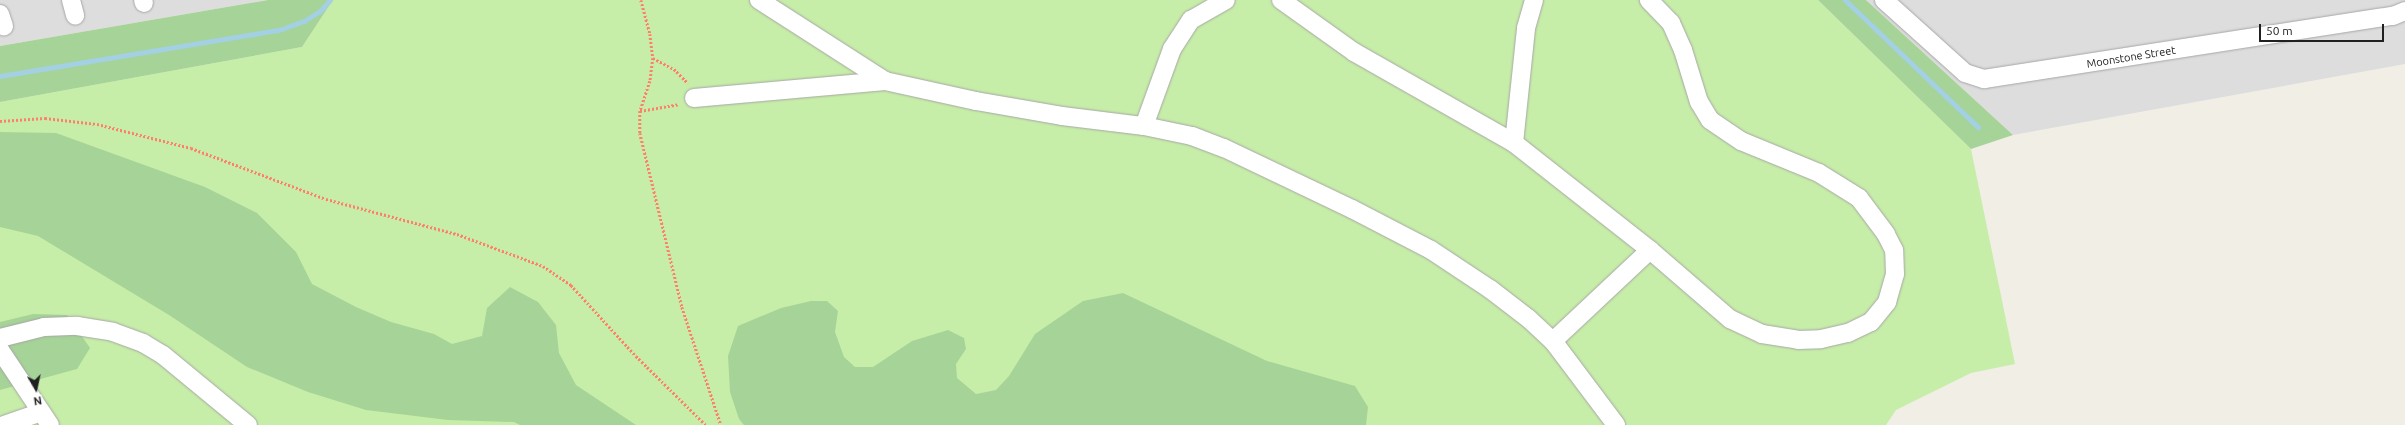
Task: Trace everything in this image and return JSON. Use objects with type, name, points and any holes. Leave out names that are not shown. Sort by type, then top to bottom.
[{"type":"street","points":[[759,0],[885,80]]},
{"type":"street","points":[[1144,126],[1172,49],[1191,20],[1226,0]]},
{"type":"street","points":[[1281,0],[1354,52],[1514,144],[1650,250],[1730,319],[1762,334],[1798,340],[1821,339],[1848,333],[1871,322],[1888,302],[1895,274],[1894,250],[1886,234],[1859,198],[1819,173],[1741,141],[1710,120],[1699,102],[1683,50],[1671,23],[1649,0]]},
{"type":"street","points":[[1514,144],[1526,28],[1534,0]]},
{"type":"street","name":"Moonstone Street","points":[[1884,0],[1965,73],[1984,79],[2393,16],[2405,11]]},
{"type":"street","points":[[694,98],[885,80],[976,101],[1062,116],[1144,126],[1192,136],[1224,148],[1431,250],[1529,318],[1552,341],[1616,425]]},
{"type":"street","points":[[1552,341],[1650,250]]},
{"type":"street","points":[[0,338],[44,327],[77,326],[113,332],[143,343],[163,355],[248,425]]},
{"type":"street","points":[[0,350],[46,418],[4,425]]},
{"type":"path","points":[[641,0],[650,34],[653,58],[650,81],[640,111],[644,152],[682,307],[721,425]]},
{"type":"path","points":[[640,111],[668,107],[694,98],[682,75],[653,58]]},
{"type":"path","points":[[0,121],[45,118],[97,124],[191,148],[326,199],[457,234],[543,266],[571,285],[636,356],[706,425]]},
{"type":"shaded area","points":[[0,0],[268,0],[0,46]]},
{"type":"shaded area","points":[[1866,0],[2405,0],[2405,64],[2013,135]]},
{"type":"green space","points":[[268,0],[333,0],[302,47],[0,102],[0,46]]},
{"type":"green space","points":[[333,0],[1818,0],[1971,149],[2015,364],[1971,373],[1896,410],[1886,425],[0,425],[0,102],[302,47]]},
{"type":"green space","points":[[1818,0],[1866,0],[2013,135],[1971,149]]},
{"type":"green space","points":[[0,132],[56,133],[205,187],[257,213],[296,252],[312,284],[356,307],[391,322],[434,334],[452,344],[482,336],[487,308],[510,287],[538,302],[556,325],[559,353],[576,385],[636,425],[520,425],[514,422],[448,420],[366,410],[308,392],[247,367],[169,315],[38,236],[0,227]]},
{"type":"green space","points":[[1123,293],[1267,361],[1355,386],[1368,407],[1366,425],[744,425],[739,419],[730,392],[728,356],[738,326],[781,308],[811,301],[827,301],[838,311],[835,332],[844,357],[855,367],[873,367],[912,341],[948,330],[964,338],[966,349],[956,364],[957,378],[976,394],[996,390],[1009,376],[1035,334],[1083,301]]},
{"type":"green space","points":[[33,314],[67,315],[90,348],[77,369],[0,390],[0,322]]},
{"type":"waterway","points":[[0,76],[279,30],[304,21],[320,11],[330,0]]},
{"type":"waterway","points":[[1845,0],[1978,127]]}]
